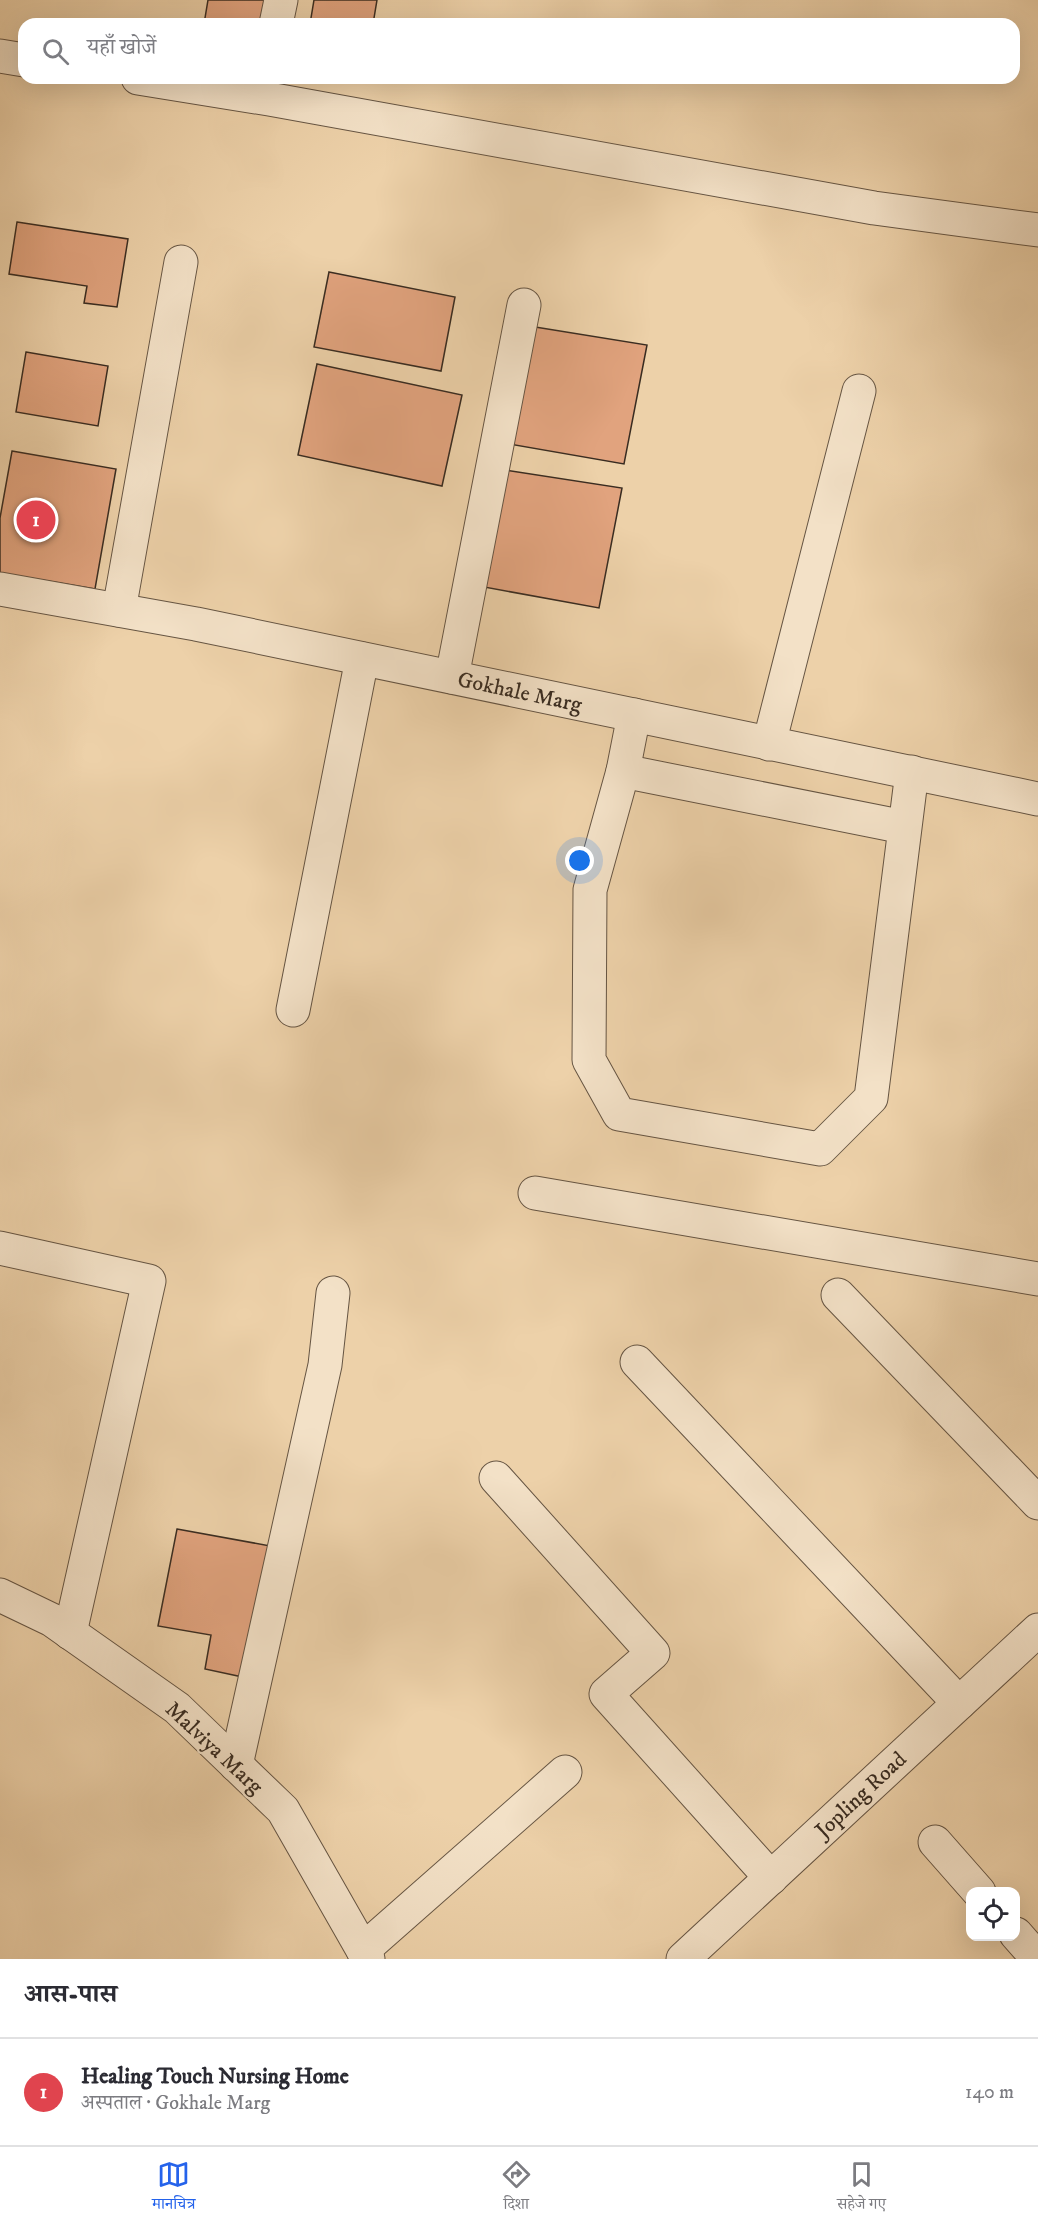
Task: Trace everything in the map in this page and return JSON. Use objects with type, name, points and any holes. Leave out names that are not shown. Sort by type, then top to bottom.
[{"type":"street","points":[[277,18],[280,0]]},
{"type":"street","points":[[0,56],[18,59]]},
{"type":"street","points":[[175,84],[874,208],[1038,230]]},
{"type":"street","points":[[119,610],[181,262]]},
{"type":"street","points":[[452,677],[524,305]]},
{"type":"street","points":[[769,744],[859,392]]},
{"type":"street","name":"Gokhale Marg","points":[[0,589],[362,658],[1038,799]]},
{"type":"street","points":[[293,1010],[362,658]]},
{"type":"street","points":[[634,715],[623,771],[590,891],[589,1060],[620,1114],[820,1149],[871,1098],[912,772]]},
{"type":"street","points":[[623,771],[904,826]]},
{"type":"street","points":[[535,1193],[1038,1280]]},
{"type":"street","points":[[0,1248],[149,1281],[70,1633]]},
{"type":"street","points":[[236,1765],[325,1365],[333,1293]]},
{"type":"street","points":[[838,1295],[1038,1503]]},
{"type":"street","points":[[637,1362],[959,1703]]},
{"type":"street","points":[[496,1478],[653,1653],[606,1694],[771,1878]]},
{"type":"street","name":"Malviya Marg","points":[[0,1595],[52,1620],[177,1708],[283,1810],[366,1954]]},
{"type":"street","name":"Jopling Road","points":[[683,1959],[1038,1630]]},
{"type":"street","points":[[366,1954],[565,1773]]},
{"type":"street","points":[[935,1842],[975,1887]]},
{"type":"street","points":[[1020,1939],[1038,1959]]},
{"type":"building","points":[[208,0],[272,0],[269,18],[205,18]]},
{"type":"building","points":[[314,0],[377,0],[374,18],[311,18]]},
{"type":"building","points":[[17,222],[128,239],[117,307],[84,303],[87,286],[9,274]]},
{"type":"building","points":[[329,272],[455,297],[441,371],[314,347]]},
{"type":"building","points":[[529,326],[647,345],[624,464],[509,444]]},
{"type":"building","points":[[26,352],[108,366],[98,426],[16,412]]},
{"type":"building","points":[[317,364],[462,395],[442,486],[298,455]]},
{"type":"building","points":[[12,451],[116,469],[95,589],[0,573],[0,518]]},
{"type":"building","points":[[504,470],[622,488],[599,608],[484,587]]},
{"type":"building","points":[[177,1529],[276,1547],[252,1679],[205,1669],[211,1635],[158,1626]]},
{"type":"place","name":"Healing Touch Nursing Home","points":[[36,520]]}]
